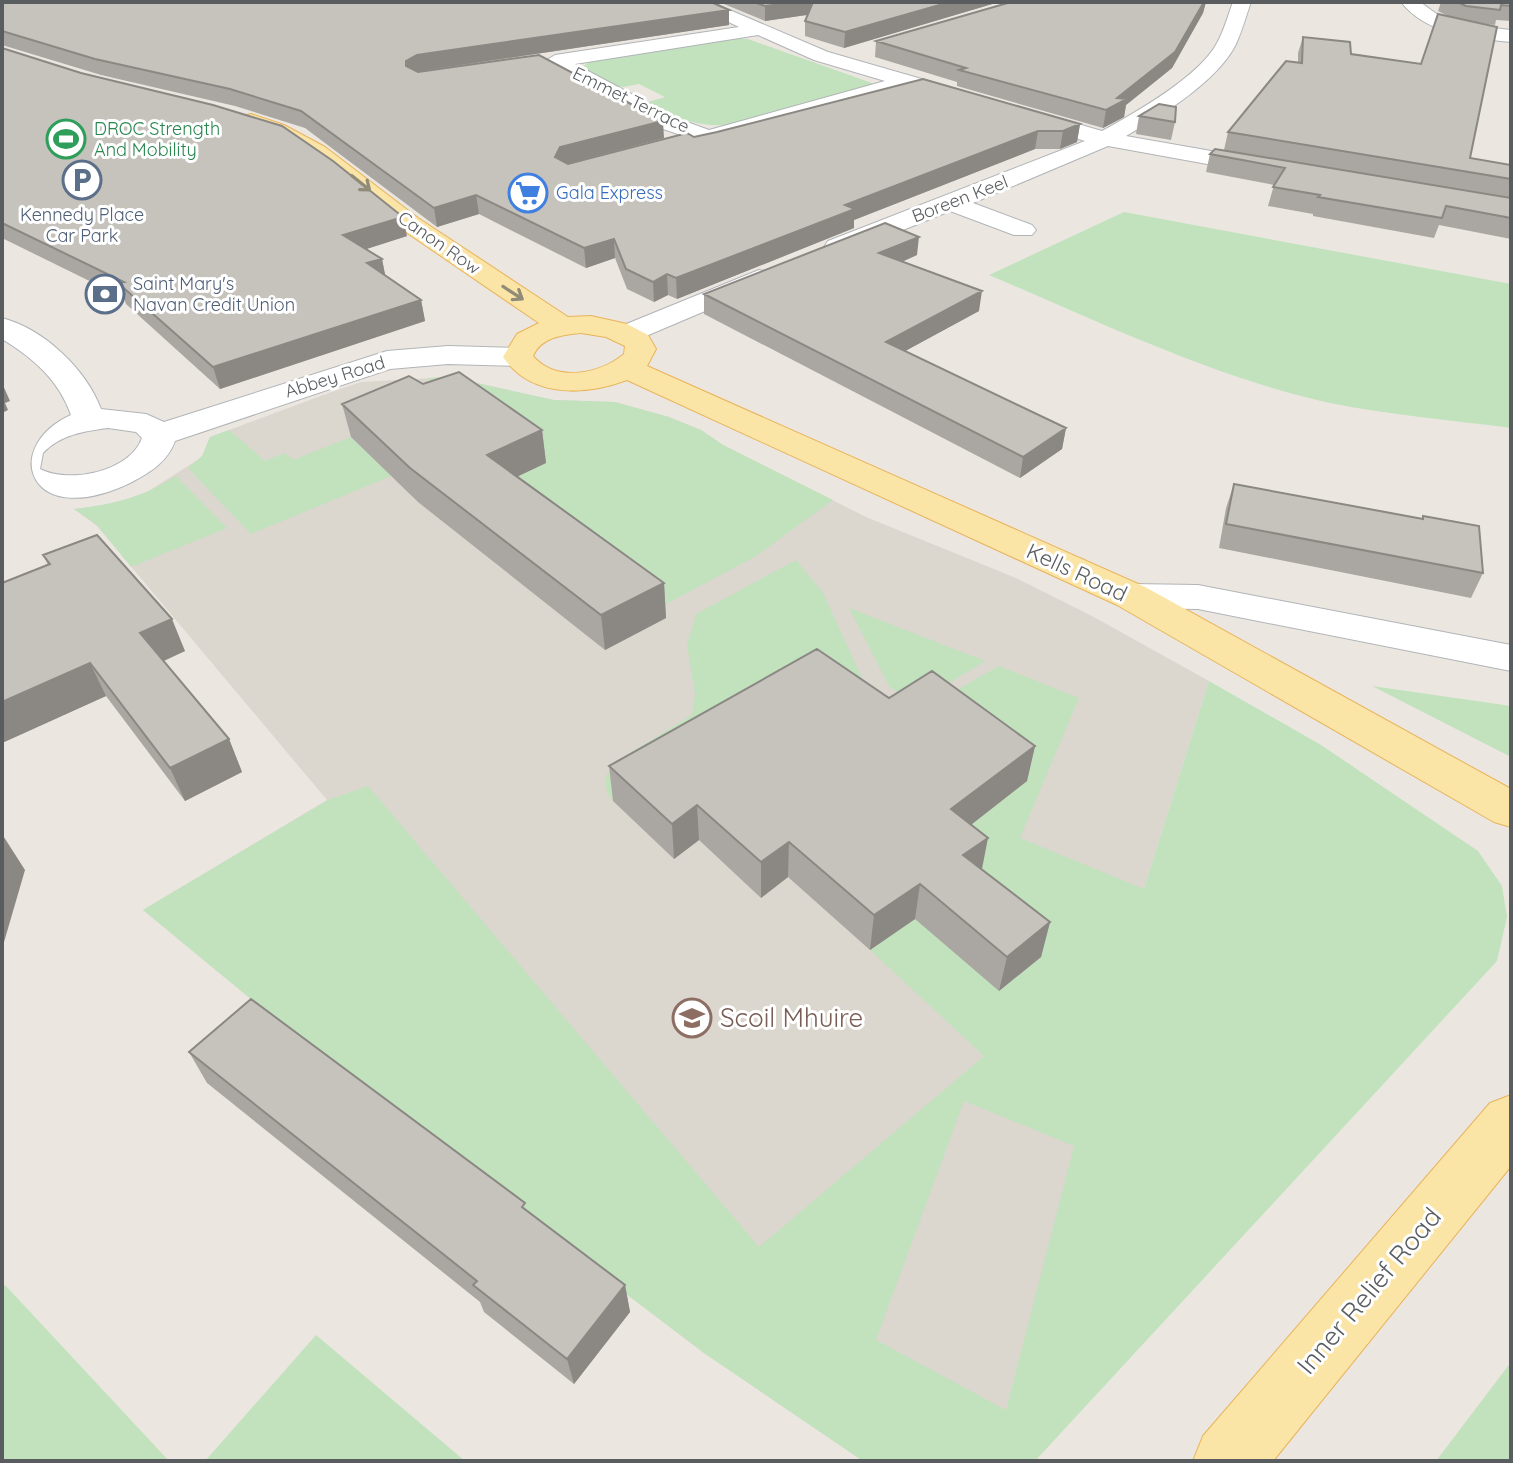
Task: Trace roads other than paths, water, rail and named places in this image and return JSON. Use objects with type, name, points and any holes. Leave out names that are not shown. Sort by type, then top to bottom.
[{"type":"main road","name":"Canon Row","points":[[226,114],[296,136],[316,148],[396,214],[562,326]]},
{"type":"main road","name":"Kells Road","points":[[562,326],[599,324],[628,351],[1131,596],[1511,810]]},
{"type":"main road","points":[[562,326],[529,338],[521,347],[518,357],[523,366],[534,374],[561,380],[592,380],[628,351]]},
{"type":"main road","name":"Inner Relief Road","points":[[1228,1461],[1511,1122]]},
{"type":"street","points":[[696,2],[834,60],[1105,139],[1298,173]]},
{"type":"street","name":"Boreen Keel","points":[[820,253],[1040,169],[1105,139],[1181,91],[1209,68],[1226,45],[1242,2]]},
{"type":"street","points":[[1410,2],[1420,13],[1447,26],[1511,36]]},
{"type":"street","name":"Emmet Terrace","points":[[757,30],[547,62],[668,123],[708,137],[906,82]]},
{"type":"street","points":[[834,60],[865,50]]},
{"type":"street","points":[[668,148],[708,137]]},
{"type":"street","points":[[951,203],[1023,230]]},
{"type":"street","points":[[628,351],[776,271]]},
{"type":"street","points":[[2,327],[56,363],[82,395],[89,420]]},
{"type":"street","name":"Abbey Road","points":[[159,435],[227,410],[387,360],[448,355],[518,357]]},
{"type":"street","points":[[89,420],[142,422],[159,435],[160,445],[153,456],[119,477],[72,487],[18,485],[24,474],[21,464],[25,454],[50,434],[89,420]]},
{"type":"street","points":[[1131,596],[1198,597],[1511,658]]},
{"type":"place","name":"DROC Strength And Mobility","points":[[66,139]]},
{"type":"place","name":"Kennedy Place Car Park","points":[[82,180]]},
{"type":"place","name":"Gala Express","points":[[528,193]]},
{"type":"place","name":"Saint Mary's Navan Credit Union","points":[[105,294]]},
{"type":"place","name":"Scoil Mhuire","points":[[692,1018]]}]
